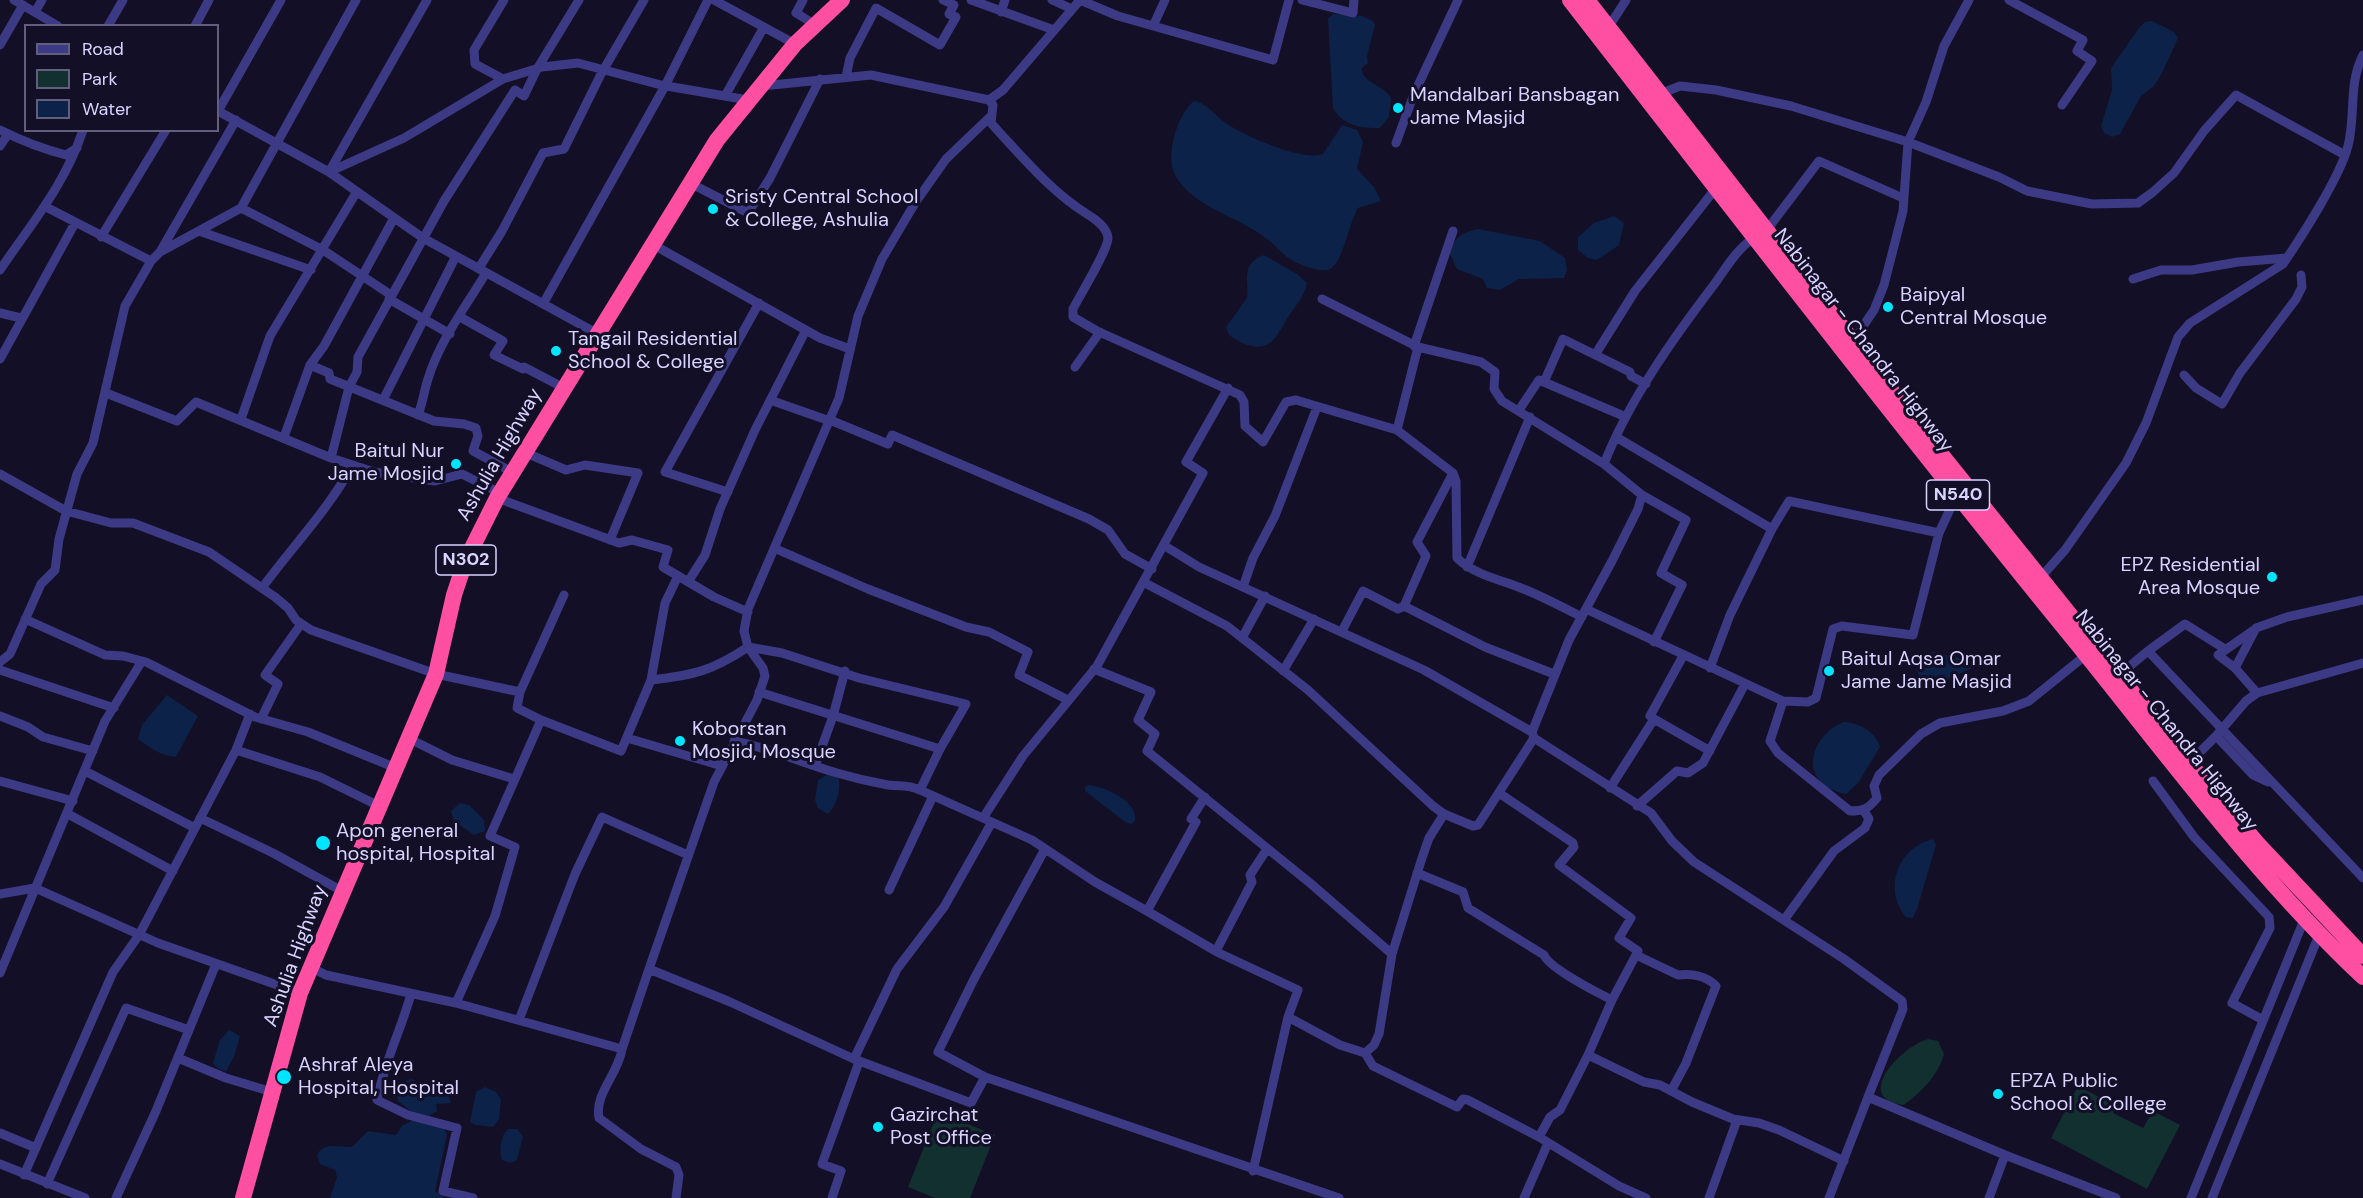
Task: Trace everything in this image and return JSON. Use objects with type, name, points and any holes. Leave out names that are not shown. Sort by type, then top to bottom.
[{"type":"highway","name":"Ashulia Highway","points":[[246,1197],[300,993],[436,674],[454,595],[465,562],[498,495],[717,140],[795,44],[842,0]]},
{"type":"highway","name":"Nabinagar - Chandra Highway","points":[[1570,0],[1716,188],[1760,234],[1853,341],[2189,763],[2257,843],[2363,956]]},
{"type":"highway","name":"Nabinagar - Chandra Highway","points":[[1587,0],[1660,94],[1760,234],[1819,323],[2086,655],[2169,762],[2304,920],[2363,977]]},
{"type":"street","points":[[14,0],[55,24]]},
{"type":"street","points":[[35,12],[42,0]]},
{"type":"street","points":[[109,24],[123,0]]},
{"type":"street","points":[[196,24],[209,0]]},
{"type":"street","points":[[219,109],[281,0]]},
{"type":"street","points":[[160,252],[241,208],[356,0]]},
{"type":"street","points":[[329,172],[428,0]]},
{"type":"street","points":[[503,79],[475,64],[474,50],[504,0]]},
{"type":"street","points":[[331,458],[349,387],[357,372],[358,357],[390,297],[423,238],[515,90],[524,96],[537,69],[579,0]]},
{"type":"street","points":[[418,414],[426,396],[427,380],[543,153],[564,149],[603,70],[644,0]]},
{"type":"street","points":[[543,304],[665,86],[708,0]]},
{"type":"street","points":[[714,0],[728,3],[795,44]]},
{"type":"street","points":[[803,0],[796,13],[814,24]]},
{"type":"street","points":[[846,77],[850,58],[876,8],[940,45],[956,17],[949,14],[954,4],[943,0]]},
{"type":"street","points":[[971,0],[1054,30]]},
{"type":"street","points":[[1000,12],[1005,0]]},
{"type":"street","points":[[1052,0],[1072,9]]},
{"type":"street","points":[[989,100],[1003,90],[1080,0],[1118,16],[1154,24],[1191,38],[1273,60],[1289,0]]},
{"type":"street","points":[[1154,24],[1165,0]]},
{"type":"street","points":[[1302,0],[1353,14],[1354,0]]},
{"type":"street","points":[[1396,143],[1414,94],[1458,0]]},
{"type":"street","points":[[1608,27],[1626,0]]},
{"type":"street","points":[[1853,341],[1874,310],[1884,285],[1903,198],[1908,142],[1926,102],[1944,46],[1970,0]]},
{"type":"street","points":[[2009,0],[2083,39],[2077,51],[2092,61],[2062,105]]},
{"type":"street","points":[[0,45],[23,5]]},
{"type":"street","points":[[725,96],[764,27]]},
{"type":"street","points":[[2041,577],[2066,550],[2126,463],[2142,432],[2178,338],[2190,323],[2270,273],[2287,258],[2345,155],[2350,137],[2356,69],[2363,55]]},
{"type":"street","points":[[329,172],[404,138],[503,79],[537,69],[578,63],[665,86],[748,100]]},
{"type":"street","points":[[759,86],[871,75],[989,100],[993,105],[992,123],[1018,153],[1075,206],[1095,219],[1107,233],[1108,239],[1104,250],[1073,309],[1073,317],[1100,332],[1228,388],[1240,396],[1244,402],[1245,426],[1263,441],[1286,402],[1296,400],[1396,430],[1453,473],[1456,481],[1457,558],[1467,567],[1654,642],[1783,701],[1808,702],[1816,698],[1833,629],[1842,626],[1913,635],[1939,533],[1957,494]]},
{"type":"street","points":[[690,183],[748,213],[770,178],[820,79]]},
{"type":"street","points":[[1660,94],[1680,86],[1716,90],[1791,106],[1908,142],[2000,177],[2027,191],[2092,204],[2138,203],[2174,173],[2204,131],[2236,95],[2345,155]]},
{"type":"street","points":[[219,112],[329,172],[423,238],[598,334]]},
{"type":"street","points":[[676,1198],[679,1175],[676,1167],[623,1137],[599,1118],[597,1109],[620,1062],[622,1049],[688,855],[722,766],[765,676],[763,668],[748,647],[744,631],[748,612],[839,398],[858,316],[874,276],[915,203],[946,159],[991,116]]},
{"type":"street","points":[[0,662],[10,654],[41,584],[55,570],[66,511],[77,474],[93,443],[125,306],[151,261],[160,252],[236,120]]},
{"type":"street","points":[[0,146],[4,132],[34,146],[45,146],[66,154],[77,148]]},
{"type":"street","points":[[0,270],[46,207],[77,148],[82,132]]},
{"type":"street","points":[[101,237],[165,132]]},
{"type":"street","points":[[1604,464],[1626,417],[1704,297],[1745,243],[1760,234],[1819,161],[1903,198]]},
{"type":"street","points":[[1595,355],[1635,291],[1716,188]]},
{"type":"street","points":[[241,419],[270,336],[356,193]]},
{"type":"street","points":[[46,207],[151,261]]},
{"type":"street","points":[[241,208],[323,250],[390,297],[450,334]]},
{"type":"street","points":[[284,437],[310,365],[324,346],[394,218]]},
{"type":"street","points":[[0,359],[75,223]]},
{"type":"street","points":[[199,231],[311,270]]},
{"type":"street","points":[[1396,430],[1416,347],[1453,231]]},
{"type":"street","points":[[652,244],[806,330],[850,348]]},
{"type":"street","points":[[383,400],[456,256]]},
{"type":"street","points":[[2133,279],[2161,270],[2192,270],[2250,260],[2287,258]]},
{"type":"street","points":[[2184,375],[2196,388],[2222,404],[2240,373],[2296,299],[2302,286],[2301,275]]},
{"type":"street","points":[[1322,299],[1416,347],[1449,353],[1489,366],[1495,372],[1493,384],[1502,401],[1604,464],[1642,495],[1686,520],[1661,573],[1682,585],[1654,642]]},
{"type":"street","points":[[728,492],[665,472],[759,303]]},
{"type":"street","points":[[0,313],[21,318]]},
{"type":"street","points":[[460,317],[502,341],[494,356],[523,369],[524,367],[564,388]]},
{"type":"street","points":[[688,582],[705,555],[728,492],[770,400],[806,330]]},
{"type":"street","points":[[1075,367],[1100,332]]},
{"type":"street","points":[[1544,382],[1563,339],[1646,384]]},
{"type":"street","points":[[310,365],[329,373],[330,379],[434,421],[464,424],[476,428],[478,436],[474,451],[512,472]]},
{"type":"street","points":[[1519,410],[1539,380],[1626,417]]},
{"type":"street","points":[[832,1198],[841,1171],[822,1164],[857,1060],[897,969],[944,907],[1003,784],[1094,669],[1145,583],[1203,473],[1186,462],[1228,388]]},
{"type":"street","points":[[106,393],[177,421],[196,402],[352,466],[420,481],[435,481],[462,474],[498,495],[610,540],[619,543],[632,540],[668,550],[663,567],[748,612]]},
{"type":"street","points":[[770,400],[888,444],[892,435],[1089,519],[1108,530],[1125,554],[1152,569]]},
{"type":"street","points":[[1243,587],[1253,558],[1275,516],[1317,407]]},
{"type":"street","points":[[1467,567],[1530,417]]},
{"type":"street","points":[[1616,437],[1772,529]]},
{"type":"street","points":[[524,452],[566,470],[585,465],[638,472],[610,540]]},
{"type":"street","points":[[262,588],[315,518],[336,496],[352,466]]},
{"type":"street","points":[[1342,631],[1363,591],[1398,609],[1404,606],[1426,556],[1417,542],[1453,473]]},
{"type":"street","points":[[0,474],[66,511],[111,523],[133,524],[209,552],[288,608],[301,624],[335,640],[436,674],[520,692]]},
{"type":"street","points":[[1145,583],[1227,626],[1283,671],[1444,814],[1473,826],[1478,825],[1533,735],[1554,675],[1638,509],[1642,495]]},
{"type":"street","points":[[1710,668],[1730,615],[1786,505],[1794,501],[1939,533]]},
{"type":"street","points":[[1165,546],[1199,567],[1424,670],[1533,735],[1637,806],[1651,813],[1672,841],[1694,862],[1844,959],[1902,1001],[1903,1009],[1829,1198]]},
{"type":"street","points":[[774,548],[868,590],[999,637],[1028,652],[1019,675],[1068,700]]},
{"type":"street","points":[[564,595],[520,692],[517,708],[541,720],[621,751],[651,680],[665,603],[678,576]]},
{"type":"street","points":[[1242,638],[1265,596]]},
{"type":"street","points":[[2257,693],[2235,668],[2218,656],[2256,628],[2288,616],[2363,600]]},
{"type":"street","points":[[1404,606],[1485,646],[1554,675]]},
{"type":"street","points":[[25,619],[105,656],[123,656],[142,661],[184,679],[261,719],[334,741],[396,768]]},
{"type":"street","points":[[1283,671],[1314,619]]},
{"type":"street","points":[[261,719],[278,684],[265,675],[301,624]]},
{"type":"street","points":[[2119,675],[2185,624],[2225,650]]},
{"type":"street","points":[[2235,668],[2256,628]]},
{"type":"street","points":[[651,680],[680,677],[718,667],[748,647],[782,653],[845,671],[859,678],[966,704],[920,790]]},
{"type":"street","points":[[2148,651],[2253,775],[2273,784],[2363,878]]},
{"type":"street","points":[[1783,701],[1770,741],[1778,753],[1841,805],[1850,811],[1864,811],[1877,798],[1874,786],[1879,774],[1921,734],[1940,723],[2003,711],[2029,701],[2086,655]]},
{"type":"street","points":[[1683,656],[1650,716],[1710,751]]},
{"type":"street","points":[[0,973],[93,751],[114,708],[142,661]]},
{"type":"street","points":[[2189,763],[2246,701],[2257,693],[2363,663]]},
{"type":"street","points":[[1094,669],[1151,693],[1138,720],[1155,734],[1147,751],[1392,954]]},
{"type":"street","points":[[0,670],[114,708]]},
{"type":"street","points":[[815,765],[833,716],[845,671]]},
{"type":"street","points":[[1637,806],[1677,771],[1684,774],[1694,771],[1710,751],[1744,684]]},
{"type":"street","points":[[759,692],[940,749]]},
{"type":"street","points":[[24,1175],[113,972],[139,935],[236,750],[250,714]]},
{"type":"street","points":[[0,716],[28,727],[44,737],[93,751]]},
{"type":"street","points":[[1610,788],[1654,719]]},
{"type":"street","points":[[456,1003],[495,916],[515,847],[489,836],[541,720]]},
{"type":"street","points":[[627,738],[722,766]]},
{"type":"street","points":[[410,739],[452,760],[514,779]]},
{"type":"street","points":[[734,741],[761,747],[881,784],[897,786],[906,784],[920,790],[1045,849],[1095,882],[1216,951],[1298,990],[1288,1017],[1253,1171]]},
{"type":"street","points":[[236,750],[320,777],[379,806]]},
{"type":"street","points":[[85,771],[195,828]]},
{"type":"street","points":[[0,781],[74,801]]},
{"type":"street","points":[[2153,781],[2194,837],[2269,918],[2270,928],[2232,1003],[2263,1020]]},
{"type":"street","points":[[1498,793],[1527,814],[1533,814],[1575,845],[1559,865],[1630,916],[1618,938],[1638,949],[1560,1110],[1550,1117],[1539,1137]]},
{"type":"street","points":[[890,890],[933,796]]},
{"type":"street","points":[[1147,911],[1196,822],[1191,819],[1205,797]]},
{"type":"street","points":[[1784,920],[1834,851],[1865,828],[1869,819],[1864,811]]},
{"type":"street","points":[[68,814],[172,871]]},
{"type":"street","points":[[1365,1053],[1374,1045],[1379,1034],[1392,954],[1429,838],[1444,814]]},
{"type":"street","points":[[519,1020],[575,874],[602,817],[688,855]]},
{"type":"street","points":[[200,818],[273,853],[342,891]]},
{"type":"street","points":[[1045,849],[974,978],[938,1052],[985,1077],[1253,1171],[1339,1198]]},
{"type":"street","points":[[1216,951],[1252,882],[1250,875],[1267,849]]},
{"type":"street","points":[[1418,873],[1463,892],[1468,908],[1544,955],[1546,961],[1567,973],[1574,980],[1612,1000]]},
{"type":"street","points":[[0,894],[35,888],[139,935],[300,993]]},
{"type":"street","points":[[2191,1198],[2304,920]]},
{"type":"street","points":[[2212,1198],[2319,935]]},
{"type":"street","points":[[1636,955],[1678,975],[1685,974],[1711,979],[1716,986],[1686,1064],[1671,1091]]},
{"type":"street","points":[[116,1198],[178,1058],[216,964]]},
{"type":"street","points":[[310,968],[326,975],[456,1003],[622,1049]]},
{"type":"street","points":[[649,969],[728,1001],[857,1060],[971,1103],[985,1077]]},
{"type":"street","points":[[411,994],[402,1025],[382,1073],[377,1100],[408,1115],[457,1128],[443,1191],[473,1198]]},
{"type":"street","points":[[47,1184],[126,1008],[189,1030]]},
{"type":"street","points":[[1288,1017],[1340,1045],[1365,1053],[1373,1066],[1457,1107],[1463,1099],[1468,1100],[1539,1137],[1619,1186],[1646,1198]]},
{"type":"street","points":[[1588,1055],[1644,1082],[1660,1085],[1692,1102],[1737,1119],[1779,1130],[1844,1161]]},
{"type":"street","points":[[178,1058],[226,1078],[272,1092]]},
{"type":"street","points":[[1868,1097],[2005,1155],[2116,1198]]},
{"type":"street","points":[[1708,1198],[1737,1119]]},
{"type":"street","points":[[0,1133],[36,1148]]},
{"type":"street","points":[[1524,1198],[1548,1143]]},
{"type":"street","points":[[1989,1198],[2005,1155]]},
{"type":"street","points":[[0,1164],[85,1198]]},
{"type":"green space","points":[[1928,1039],[1938,1041],[1944,1054],[1938,1069],[1923,1089],[1904,1105],[1889,1101],[1882,1093],[1881,1084],[1886,1073],[1905,1052]]},
{"type":"green space","points":[[2078,1086],[2116,1106],[2113,1113],[2143,1128],[2153,1111],[2180,1125],[2147,1189],[2051,1138]]},
{"type":"green space","points":[[938,1112],[995,1135],[970,1198],[935,1198],[908,1187]]},
{"type":"water","points":[[1333,14],[1362,16],[1373,21],[1375,25],[1367,56],[1368,63],[1362,68],[1365,77],[1384,90],[1391,98],[1389,117],[1380,128],[1353,125],[1342,119],[1333,108],[1328,19]]},
{"type":"water","points":[[2152,21],[2174,32],[2178,38],[2154,86],[2141,96],[2120,134],[2112,137],[2104,133],[2101,126],[2112,90],[2111,68],[2139,28],[2145,22]]},
{"type":"water","points":[[1194,101],[1206,106],[1223,121],[1243,133],[1287,151],[1301,154],[1323,154],[1342,125],[1357,130],[1363,142],[1357,169],[1374,187],[1381,201],[1358,208],[1335,265],[1330,269],[1322,270],[1312,269],[1295,262],[1263,236],[1204,204],[1184,187],[1173,169],[1172,148],[1182,116]]},
{"type":"water","points":[[1614,216],[1624,223],[1619,245],[1597,260],[1588,258],[1578,250],[1578,237],[1594,223]]},
{"type":"water","points":[[1478,229],[1540,241],[1565,258],[1567,270],[1564,278],[1519,279],[1500,290],[1487,288],[1483,279],[1457,269],[1450,254],[1459,237]]},
{"type":"water","points":[[1264,255],[1297,274],[1307,283],[1302,297],[1272,342],[1260,347],[1242,343],[1228,333],[1226,327],[1247,298],[1247,274],[1251,263]]},
{"type":"water","points":[[1934,652],[1964,659],[1975,667],[1943,681],[1922,686],[1916,667],[1926,653]]},
{"type":"water","points":[[167,695],[198,716],[176,757],[161,753],[138,739],[142,725]]},
{"type":"water","points":[[1843,722],[1866,729],[1875,737],[1880,747],[1858,783],[1846,794],[1831,789],[1820,781],[1813,761],[1815,750],[1821,739]]},
{"type":"water","points":[[829,774],[838,777],[839,792],[828,814],[818,808],[815,800],[818,780]]},
{"type":"water","points":[[1088,785],[1102,788],[1126,801],[1135,814],[1135,821],[1131,824],[1125,822],[1085,791]]},
{"type":"water","points":[[460,803],[469,805],[484,820],[485,831],[474,835],[454,821],[451,811]]},
{"type":"water","points":[[1933,839],[1936,845],[1917,909],[1913,918],[1906,917],[1895,894],[1897,871],[1910,851]]},
{"type":"water","points":[[229,1030],[240,1036],[234,1057],[226,1071],[218,1069],[213,1063],[220,1040]]},
{"type":"water","points":[[411,1079],[448,1093],[451,1103],[436,1104],[437,1111],[429,1116],[412,1112],[397,1100],[401,1086]]},
{"type":"water","points":[[485,1087],[496,1092],[501,1099],[499,1119],[493,1127],[470,1122],[476,1092]]},
{"type":"water","points":[[413,1120],[444,1128],[447,1135],[435,1191],[446,1198],[330,1198],[337,1177],[335,1170],[320,1164],[317,1155],[323,1148],[352,1147],[368,1131],[396,1135],[402,1126]]},
{"type":"water","points":[[508,1129],[517,1129],[523,1136],[517,1160],[510,1163],[502,1160],[501,1152],[502,1139]]},
{"type":"place","name":"Mandalbari Bansbagan Jame Masjid","points":[[1398,108]]},
{"type":"place","name":"Sristy Central School & College, Ashulia","points":[[713,209]]},
{"type":"place","name":"Baipyal Central Mosque","points":[[1888,307]]},
{"type":"place","name":"Tangail Residential School & College","points":[[556,351]]},
{"type":"place","name":"Baitul Nur Jame Mosjid","points":[[456,464]]},
{"type":"place","name":"EPZ Residential Area Mosque","points":[[2272,577]]},
{"type":"place","name":"Baitul Aqsa Omar Jame Jame Masjid","points":[[1829,671]]},
{"type":"place","name":"Koborstan Mosjid, Mosque","points":[[680,741]]},
{"type":"place","name":"Apon general hospital, Hospital","points":[[323,843]]},
{"type":"place","name":"Ashraf Aleya Hospital, Hospital","points":[[284,1077]]},
{"type":"place","name":"EPZA Public School & College","points":[[1998,1094]]},
{"type":"place","name":"Gazirchat Post Office","points":[[878,1127]]}]
